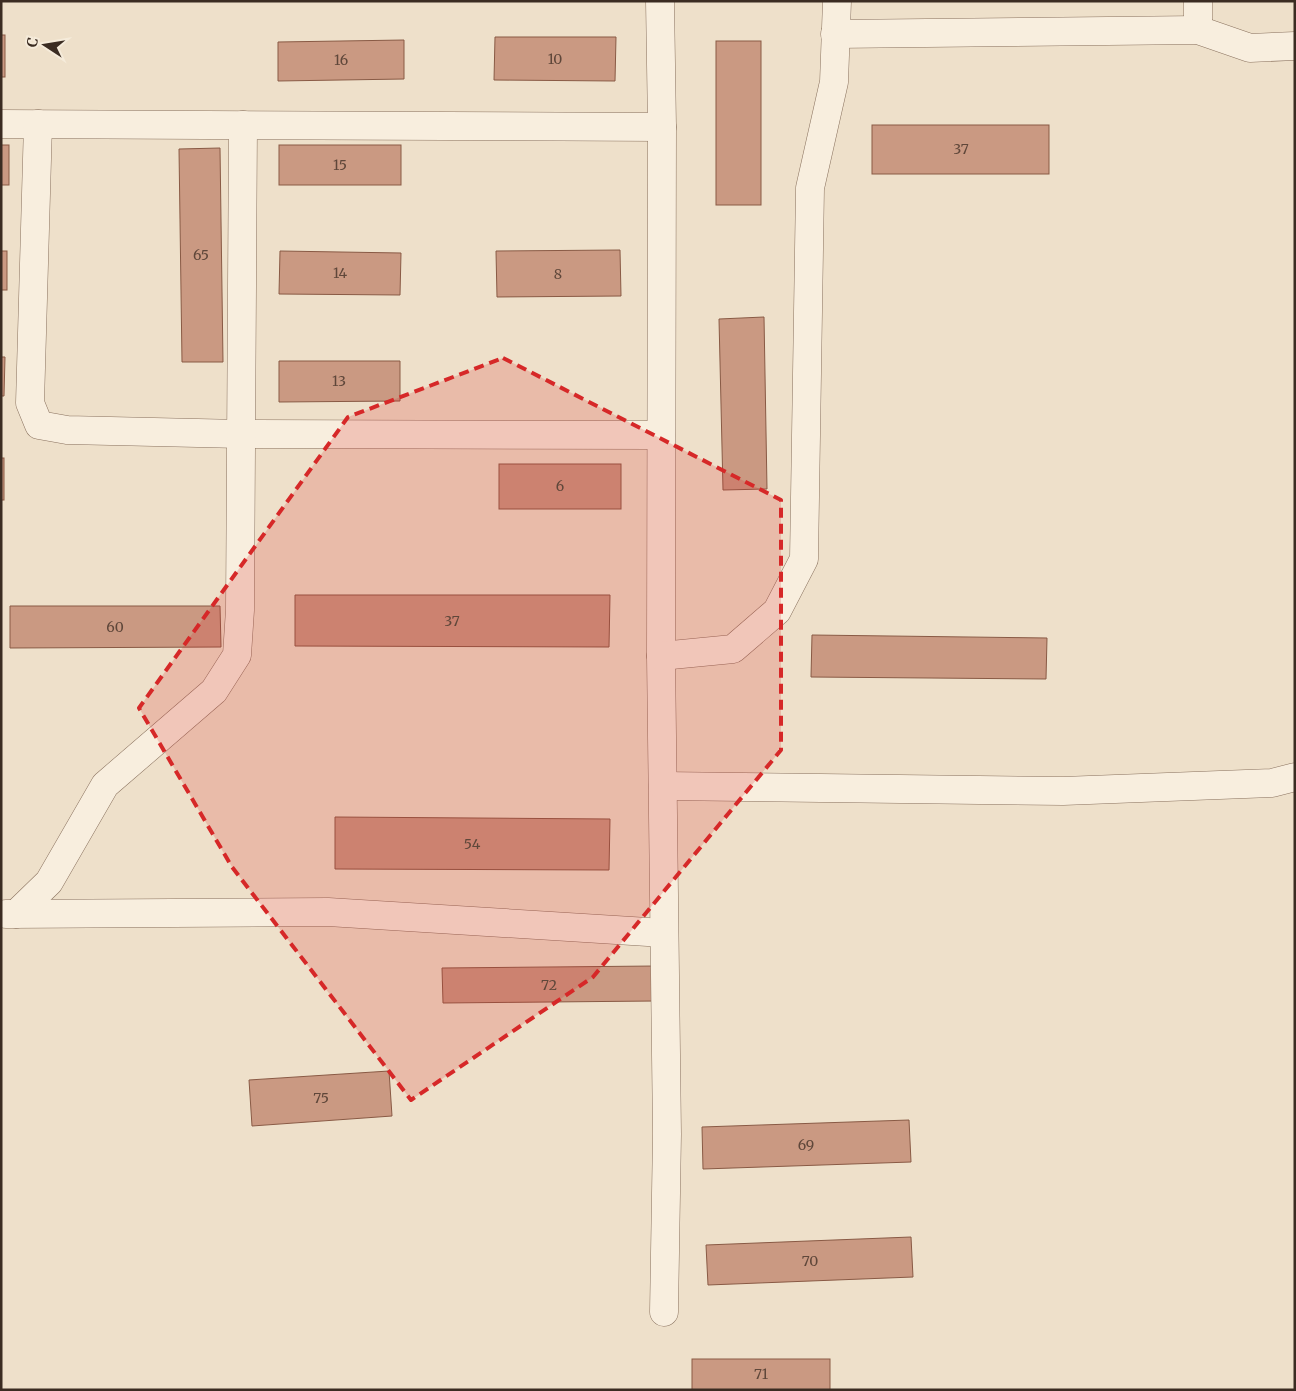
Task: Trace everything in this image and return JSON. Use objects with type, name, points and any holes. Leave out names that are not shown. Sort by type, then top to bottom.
[{"type":"lane","points":[[660,1],[662,127],[661,656],[667,1134],[664,1312]]},
{"type":"lane","points":[[661,656],[733,649],[777,611],[804,559],[810,188],[834,82],[837,1]]},
{"type":"lane","points":[[1198,1],[1198,30]]},
{"type":"lane","points":[[835,34],[1198,30],[1250,48],[1295,46]]},
{"type":"lane","points":[[1,124],[662,127]]},
{"type":"lane","points":[[38,124],[30,403],[39,425],[67,430],[241,434],[662,435]]},
{"type":"lane","points":[[8,914],[49,882],[105,785],[214,691],[237,655],[240,610],[244,125]]},
{"type":"lane","points":[[663,786],[1063,791],[1272,783],[1295,778]]},
{"type":"lane","points":[[8,914],[328,912],[664,933]]},
{"type":"highlighted area","points":[[503,358],[781,500],[781,750],[593,977],[411,1100],[232,867],[139,708],[348,417]]},
{"type":"building","points":[[1,35],[5,35],[5,77],[1,77]]},
{"type":"building","points":[[495,37],[616,37],[615,81],[494,80]]},
{"type":"building","points":[[404,40],[404,79],[278,81],[278,42]]},
{"type":"building","points":[[716,41],[761,41],[761,205],[716,205]]},
{"type":"building","points":[[872,125],[1049,125],[1049,174],[872,174]]},
{"type":"building","points":[[1,145],[9,145],[9,185],[1,185]]},
{"type":"building","points":[[279,145],[401,145],[401,185],[279,185]]},
{"type":"building","points":[[220,148],[223,362],[182,362],[179,149]]},
{"type":"building","points":[[620,250],[621,296],[497,297],[496,251]]},
{"type":"building","points":[[1,251],[7,251],[7,290],[1,290]]},
{"type":"building","points":[[280,251],[401,253],[400,295],[279,294]]},
{"type":"building","points":[[764,317],[767,489],[723,490],[719,319]]},
{"type":"building","points":[[1,357],[5,357],[4,396],[1,396]]},
{"type":"building","points":[[279,361],[400,361],[400,401],[279,402]]},
{"type":"building","points":[[1,458],[4,458],[4,500],[1,500]]},
{"type":"building","points":[[499,464],[621,464],[621,509],[499,509]]},
{"type":"building","points":[[295,595],[610,595],[609,647],[295,646]]},
{"type":"building","points":[[10,606],[220,606],[221,647],[10,648]]},
{"type":"building","points":[[812,635],[1047,638],[1046,679],[811,677]]},
{"type":"building","points":[[335,817],[610,819],[609,870],[335,869]]},
{"type":"building","points":[[655,966],[655,1001],[443,1003],[442,968]]},
{"type":"building","points":[[389,1071],[392,1116],[252,1126],[249,1080]]},
{"type":"building","points":[[909,1120],[911,1162],[703,1169],[702,1127]]},
{"type":"building","points":[[911,1237],[913,1277],[708,1285],[706,1245]]},
{"type":"building","points":[[692,1359],[830,1359],[830,1390],[692,1390]]}]
